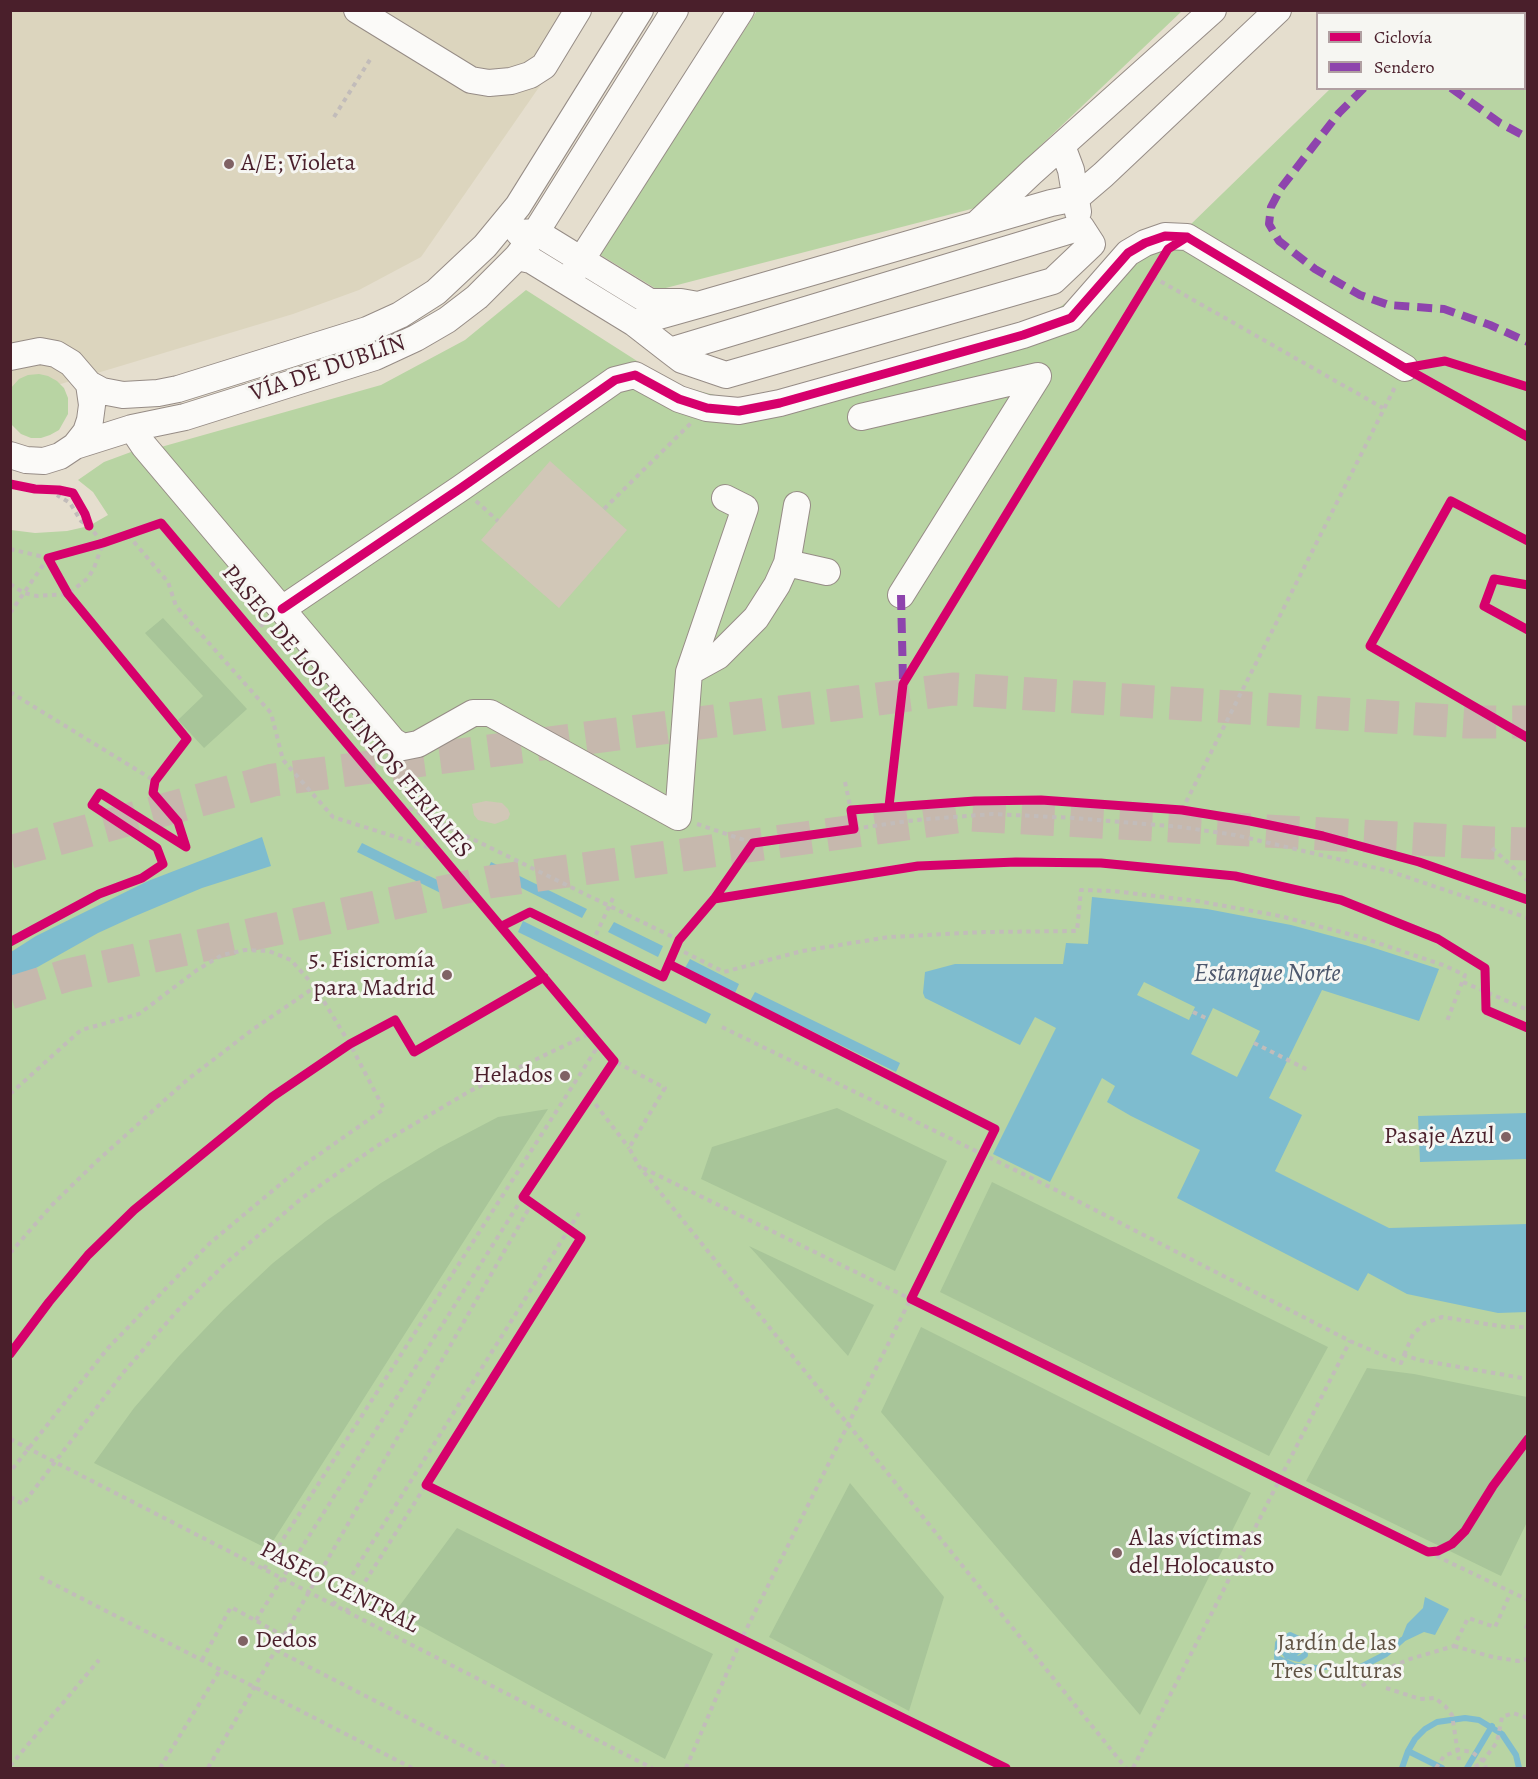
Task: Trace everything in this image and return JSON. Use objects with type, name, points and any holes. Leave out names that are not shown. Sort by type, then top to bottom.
[{"type":"street","points":[[357,10],[471,80],[489,83],[511,81],[530,75],[544,66],[578,10]]},
{"type":"street","name":"VÍA DE DUBLÍN","points":[[89,384],[102,391],[123,395],[158,393],[178,389],[367,330],[400,315],[436,292],[485,246],[518,206],[640,10]]},
{"type":"street","name":"VÍA DE DUBLÍN","points":[[10,454],[26,460],[44,461],[60,456],[75,447],[132,428],[185,417],[375,357],[416,338],[447,320],[477,297],[517,257],[536,232],[675,10]]},
{"type":"street","points":[[567,282],[741,10]]},
{"type":"street","points":[[974,227],[1213,10]]},
{"type":"street","points":[[634,323],[1064,200],[1278,10]]},
{"type":"street","points":[[517,257],[531,260],[634,323],[682,360],[726,375],[1053,281],[1092,244],[1064,200],[1071,170],[1062,146]]},
{"type":"street","points":[[1032,172],[1032,184],[1041,195],[1064,200]]},
{"type":"street","points":[[670,351],[1081,227]]},
{"type":"street","points":[[436,292],[446,293],[460,287],[508,239],[521,232],[536,232],[650,302],[681,302],[698,305]]},
{"type":"street","points":[[282,609],[615,380],[635,375],[679,399],[707,408],[739,411],[780,403],[1023,335],[1071,318],[1128,253],[1145,243],[1165,236],[1187,237],[1406,368]]},
{"type":"street","points":[[11,356],[40,351],[56,354],[71,363],[89,384],[92,395],[90,420],[86,432],[75,447]]},
{"type":"street","points":[[861,417],[1038,376],[901,595]]},
{"type":"street","points":[[132,428],[144,446],[393,741],[403,747],[418,744],[473,713],[490,713],[678,818],[689,672],[745,507],[724,498]]},
{"type":"street","points":[[689,672],[718,656],[756,618],[777,585],[787,563],[797,505]]},
{"type":"street","points":[[787,563],[827,572]]},
{"type":"path","points":[[334,117],[371,58]]},
{"type":"path","points":[[889,806],[903,684],[1153,277],[1383,408],[1182,810]]},
{"type":"path","points":[[1406,368],[1527,437]]},
{"type":"path","points":[[604,509],[707,408]]},
{"type":"path","points":[[47,489],[73,493],[89,526]]},
{"type":"path","points":[[57,495],[70,502],[81,521],[89,526],[103,543]]},
{"type":"path","points":[[1527,541],[1451,501],[1370,646],[1527,738]]},
{"type":"path","points":[[10,549],[48,558],[128,535],[168,582],[176,606],[272,713],[283,760],[333,818],[438,850]]},
{"type":"path","points":[[10,584],[24,593],[38,596],[68,594],[91,573],[103,543]]},
{"type":"path","points":[[10,613],[48,558]]},
{"type":"path","points":[[10,942],[99,894],[142,878],[163,864],[157,848],[92,805],[100,793],[186,847],[178,822],[153,793],[155,781],[187,739],[68,594],[48,558]]},
{"type":"path","points":[[1527,585],[1494,579],[1484,606],[1527,630]]},
{"type":"path","points":[[10,692],[155,781]]},
{"type":"path","points":[[845,782],[854,829]]},
{"type":"path","points":[[851,810],[975,801],[1041,800],[1182,810],[1323,836],[1419,862],[1527,900]]},
{"type":"path","points":[[398,802],[679,940]]},
{"type":"path","points":[[678,818],[753,843],[916,820],[993,814],[1181,827],[1235,835],[1389,871],[1527,918]]},
{"type":"path","points":[[502,926],[530,912],[663,977],[679,940],[714,899],[753,843]]},
{"type":"path","points":[[1492,848],[1527,881]]},
{"type":"path","points":[[714,899],[918,866],[1016,862],[1101,863],[1235,876],[1341,900],[1438,939],[1485,968],[1486,1010],[1527,1028]]},
{"type":"path","points":[[676,948],[724,972],[802,951],[889,937],[984,932],[1077,932],[1081,890],[1113,891],[1197,901],[1280,916],[1360,937],[1443,965],[1466,975],[1447,1021]]},
{"type":"path","points":[[592,943],[614,896]]},
{"type":"path","points":[[10,1094],[81,1030],[139,1014],[197,970],[222,955],[245,950],[269,951],[291,960],[315,987],[350,1044],[384,1108],[301,1167],[210,1243],[108,1348],[10,1472]]},
{"type":"path","points":[[669,964],[995,1129],[741,1640],[686,1768]]},
{"type":"path","points":[[10,1354],[88,1255],[134,1210],[272,1097],[350,1044],[395,1020],[414,1052],[544,977]]},
{"type":"path","points":[[1463,982],[1527,1010]]},
{"type":"path","points":[[10,1253],[53,1204],[187,1080],[252,1029],[315,987]]},
{"type":"path","points":[[1193,1012],[1208,1020]]},
{"type":"path","points":[[722,1027],[1062,1193],[1350,1341],[1401,1363],[1413,1334],[1425,1323],[1442,1317],[1506,1327],[1527,1327]]},
{"type":"path","points":[[10,1497],[23,1504],[123,1373],[177,1311],[226,1263],[302,1198],[377,1146],[470,1091],[591,1033]]},
{"type":"path","points":[[264,1569],[600,1044]]},
{"type":"path","points":[[1254,1044],[1308,1070]]},
{"type":"path","points":[[256,1620],[523,1197],[614,1061],[665,1088],[629,1148]]},
{"type":"path","points":[[590,1097],[629,1148],[639,1166],[1126,1768]]},
{"type":"path","points":[[639,1166],[1527,1600]]},
{"type":"path","points":[[346,1611],[581,1238],[523,1197]]},
{"type":"path","points":[[208,1768],[532,1203]]},
{"type":"path","points":[[333,1605],[579,1213]]},
{"type":"path","points":[[1133,1768],[1350,1341]]},
{"type":"path","points":[[1404,1355],[1419,1360],[1527,1379]]},
{"type":"path","points":[[1428,1552],[1437,1551],[1452,1544],[1465,1531],[1493,1485],[1527,1439]]},
{"type":"path","points":[[426,1485],[1006,1768]]},
{"type":"path","points":[[40,1577],[412,1768]]},
{"type":"path","points":[[1454,1646],[1467,1618],[1495,1627],[1511,1592]]},
{"type":"path","points":[[202,1660],[231,1606],[284,1636]]},
{"type":"path","points":[[1527,1624],[1527,1634]]},
{"type":"path","points":[[1362,1686],[1381,1671],[1410,1659],[1454,1646],[1493,1657],[1518,1661],[1527,1659]]},
{"type":"path","points":[[276,1650],[506,1768]]},
{"type":"path","points":[[10,1766],[99,1660]]},
{"type":"path","points":[[160,1768],[220,1670]]},
{"type":"path","points":[[1386,1688],[1413,1697],[1435,1698],[1445,1706],[1452,1715],[1459,1760]]},
{"type":"path","points":[[1474,1767],[1483,1761],[1497,1743],[1503,1717],[1513,1713],[1527,1718]]},
{"type":"path","points":[[1436,1768],[1444,1756],[1458,1750],[1472,1752],[1483,1761],[1486,1768]]},
{"type":"shaded area","name":"A/E; Violeta","points":[[11,11],[592,11],[421,257],[359,290],[293,314],[11,399]]},
{"type":"green space","name":"Jardín de las Tres Culturas","points":[[1411,10],[1527,11],[1527,1768],[11,1768],[11,530],[35,533],[67,531],[89,526],[108,515],[93,492],[78,480],[104,462],[131,452],[161,447],[381,385],[465,340],[526,290],[648,368],[687,388],[743,402],[1011,328],[1060,307],[1082,291],[1188,227],[1329,90],[1526,90],[1526,12],[1409,12]]},
{"type":"green space","points":[[757,11],[1182,11],[975,208],[658,290],[599,254]]},
{"type":"green space","points":[[39,374],[57,381],[64,388],[68,398],[68,414],[59,430],[41,438],[31,438],[21,434],[11,424],[11,388],[19,379]]},
{"type":"green space","points":[[163,618],[247,709],[204,748],[178,720],[203,696],[145,633]]},
{"type":"green space","points":[[837,1108],[947,1161],[895,1271],[701,1179],[712,1147]]},
{"type":"green space","points":[[548,1109],[268,1549],[94,1463],[134,1408],[224,1309],[273,1263],[326,1221],[381,1183],[439,1148],[498,1117]]},
{"type":"green space","points":[[992,1182],[1328,1347],[1269,1456],[940,1292]]},
{"type":"green space","points":[[749,1246],[874,1305],[848,1356]]},
{"type":"green space","points":[[921,1327],[1251,1493],[1140,1715],[881,1412]]},
{"type":"green space","points":[[1367,1368],[1414,1374],[1527,1397],[1527,1522],[1501,1576],[1306,1481]]},
{"type":"green space","points":[[850,1483],[944,1597],[909,1711],[769,1637]]},
{"type":"green space","points":[[457,1528],[713,1654],[665,1759],[395,1612]]},
{"type":"water","points":[[262,837],[271,866],[202,888],[133,917],[98,933],[11,982],[11,952],[36,936],[148,881]]},
{"type":"water","points":[[362,843],[464,893],[459,902],[357,852]]},
{"type":"water","points":[[491,862],[587,909],[582,918],[487,871]]},
{"type":"water","name":"Estanque Norte","points":[[1092,897],[1207,909],[1291,925],[1365,945],[1439,969],[1419,1021],[1322,990],[1269,1098],[1302,1115],[1275,1171],[1389,1228],[1527,1224],[1527,1312],[1498,1313],[1407,1294],[1368,1273],[1358,1291],[1177,1198],[1200,1150],[1107,1102],[1115,1086],[1102,1078],[1050,1182],[993,1154],[1056,1028],[1035,1017],[1020,1045],[925,998],[923,993],[925,972],[955,964],[1063,964],[1066,943],[1088,944]],"holes":[[[1144,982],[1195,1007],[1189,1020],[1137,995]],[[1213,1008],[1260,1031],[1237,1077],[1191,1054]]]},
{"type":"water","points":[[523,921],[711,1014],[706,1024],[518,932]]},
{"type":"water","points":[[614,922],[663,946],[658,957],[608,932]]},
{"type":"water","points":[[690,959],[739,984],[735,993],[685,968]]},
{"type":"water","points":[[755,992],[900,1063],[896,1072],[750,1001]]},
{"type":"water","points":[[1527,1113],[1527,1159],[1420,1162],[1418,1116]]},
{"type":"water","points":[[1425,1597],[1449,1609],[1435,1635],[1424,1632],[1403,1642],[1401,1639],[1407,1624],[1423,1608]]},
{"type":"building","points":[[550,461],[627,530],[559,608],[481,540]]},
{"type":"building","points":[[486,801],[502,803],[510,814],[508,819],[495,824],[478,820],[474,815],[472,804]]},
{"type":"waterway","points":[[1291,1650],[1295,1653],[1298,1651],[1295,1645],[1288,1644],[1283,1650],[1287,1656],[1299,1659],[1305,1655],[1303,1641],[1290,1635],[1278,1643],[1277,1658],[1294,1666],[1317,1668],[1333,1666],[1344,1672],[1351,1672],[1386,1654],[1402,1640]]},
{"type":"waterway","points":[[1402,1768],[1415,1739],[1425,1729],[1437,1722],[1465,1718],[1479,1720],[1502,1734],[1516,1755],[1519,1768]]},
{"type":"waterway","points":[[1467,1768],[1492,1726]]},
{"type":"waterway","points":[[1408,1751],[1442,1768]]},
{"type":"tunnel","points":[[10,852],[273,780],[953,689],[1466,722],[1528,722]]},
{"type":"tunnel","points":[[10,993],[68,975],[489,882],[970,815],[1528,844]]},
{"type":"marked path","points":[[1362,90],[1339,113],[1281,188],[1271,207],[1269,224],[1279,241],[1315,269],[1360,295],[1389,305],[1444,309],[1490,325],[1528,342]]},
{"type":"marked path","points":[[1454,90],[1500,123],[1528,138]]},
{"type":"marked path","points":[[901,595],[903,681]]},
{"type":"cycle path","name":"PASEO DE LOS RECINTOS FERIALES","points":[[282,609],[615,380],[635,375],[679,399],[707,408],[739,411],[780,403],[1023,335],[1071,318],[1128,253],[1145,243],[1165,236],[1187,237],[1405,368],[1528,437]]},
{"type":"cycle path","points":[[889,806],[903,684],[1168,249],[1187,237]]},
{"type":"cycle path","points":[[1405,368],[1445,361],[1528,387]]},
{"type":"cycle path","points":[[10,484],[73,493],[89,526]]},
{"type":"cycle path","points":[[1528,541],[1451,501],[1370,646],[1528,738]]},
{"type":"cycle path","name":"PASEO DE LOS RECINTOS FERIALES","points":[[10,942],[99,894],[142,878],[163,864],[157,848],[92,805],[100,793],[186,847],[178,822],[153,793],[155,781],[187,739],[68,594],[48,558],[103,543],[161,523],[614,1061],[523,1197],[581,1238],[426,1485],[1006,1768]]},
{"type":"cycle path","points":[[1528,585],[1494,579],[1484,606],[1528,630]]},
{"type":"cycle path","points":[[502,926],[530,912],[663,977],[679,940],[714,899],[753,843],[854,829],[851,810],[975,801],[1041,800],[1182,810],[1250,821],[1323,836],[1419,862],[1528,900]]},
{"type":"cycle path","points":[[714,899],[918,866],[1016,862],[1101,863],[1235,876],[1341,900],[1438,939],[1485,968],[1486,1010],[1528,1028]]},
{"type":"cycle path","points":[[669,964],[995,1129],[911,1299],[1428,1552],[1438,1551],[1452,1544],[1465,1531],[1493,1486],[1528,1439]]},
{"type":"cycle path","points":[[10,1354],[88,1255],[134,1210],[272,1097],[350,1044],[395,1020],[414,1052],[544,977]]},
{"type":"place","name":"A/E; Violeta","points":[[229,164]]},
{"type":"place","name":"5. Fisicromía para Madrid","points":[[447,975]]},
{"type":"place","name":"Helados","points":[[565,1076]]},
{"type":"place","name":"Pasaje Azul","points":[[1506,1137]]},
{"type":"place","name":"A las víctimas del Holocausto","points":[[1117,1553]]},
{"type":"place","name":"Dedos","points":[[243,1641]]}]
